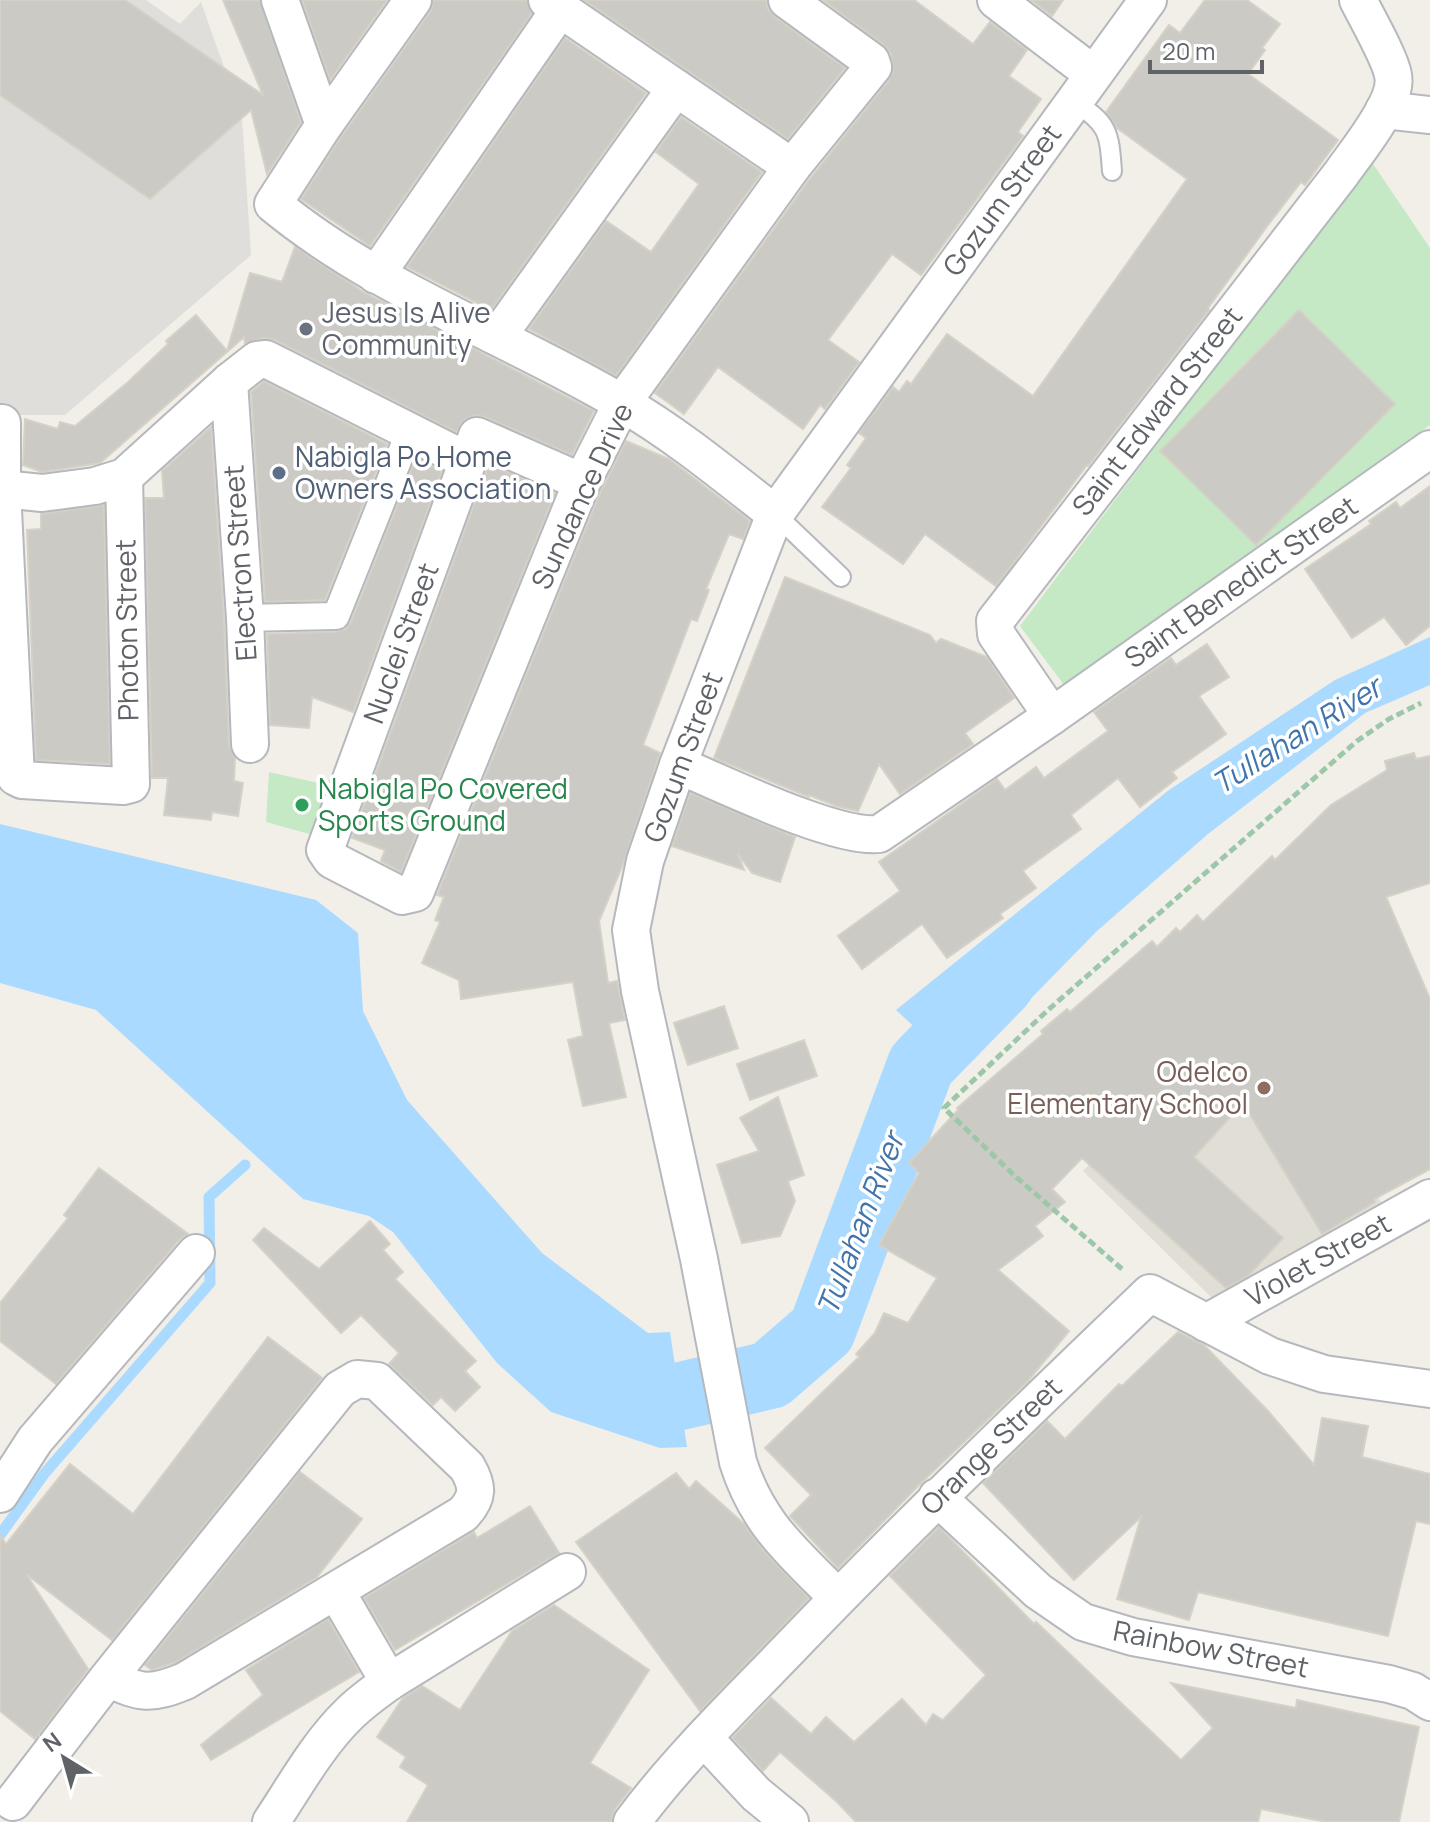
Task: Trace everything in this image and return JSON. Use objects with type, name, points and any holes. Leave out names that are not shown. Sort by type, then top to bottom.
[{"type":"street","points":[[280,0],[324,125]]},
{"type":"street","points":[[413,0],[324,125],[273,204],[313,237],[376,275],[622,403],[685,443],[775,514]]},
{"type":"street","name":"Sundance Drive","points":[[415,893],[582,482],[622,403],[792,167],[873,67],[871,61],[787,0]]},
{"type":"street","points":[[996,0],[1083,88]]},
{"type":"street","name":"Gozum Street","points":[[838,1598],[763,1518],[746,1489],[640,991],[631,930],[645,861],[678,765],[775,514],[1148,0]]},
{"type":"street","points":[[1358,0],[1393,75],[1392,92],[1384,110],[1430,115]]},
{"type":"street","points":[[376,275],[553,5],[792,167]]},
{"type":"street","points":[[498,336],[676,88]]},
{"type":"street","name":"Saint Edward Street","points":[[1052,716],[996,634],[995,621],[1341,174],[1384,110]]},
{"type":"street","points":[[2,423],[2,489],[42,493],[95,486],[124,477],[229,382],[257,360],[266,359],[409,433],[472,448],[582,482]]},
{"type":"street","name":"Electron Street","points":[[229,382],[250,744]]},
{"type":"street","points":[[245,618],[336,616],[409,433]]},
{"type":"street","name":"Nuclei Street","points":[[415,893],[402,896],[332,860],[325,850],[472,448]]},
{"type":"street","name":"Saint Benedict Street","points":[[678,765],[803,817],[867,835],[879,834],[1430,449]]},
{"type":"street","name":"Photon Street","points":[[2,489],[16,777],[22,780],[131,784],[124,477]]},
{"type":"street","name":"Violet Street","points":[[1206,1323],[1430,1198]]},
{"type":"street","points":[[0,1494],[35,1440],[196,1253]]},
{"type":"street","points":[[1150,1293],[1270,1356],[1324,1374],[1430,1389]]},
{"type":"street","name":"Orange Street","points":[[632,1822],[704,1738],[838,1598],[937,1497],[1150,1293]]},
{"type":"street","points":[[13,1802],[108,1678],[340,1389],[357,1379],[377,1381],[467,1467],[477,1490],[473,1504],[463,1514],[185,1681],[147,1693],[108,1678]]},
{"type":"street","name":"Rainbow Street","points":[[937,1497],[1038,1591],[1083,1622],[1133,1637],[1389,1684],[1413,1691],[1430,1702]]},
{"type":"street","points":[[271,1822],[347,1715],[389,1682],[567,1572]]},
{"type":"street","points":[[336,1591],[389,1682]]},
{"type":"street","points":[[704,1738],[756,1794],[790,1822]]},
{"type":"lane","points":[[1083,88],[1093,115],[1110,136],[1112,171]]},
{"type":"lane","points":[[775,514],[841,577]]},
{"type":"path","points":[[1150,1293],[1071,1227],[944,1108],[1048,1010],[1357,741],[1389,719],[1421,703]]},
{"type":"shaded area","points":[[0,0],[146,0],[180,24],[201,2],[242,118],[251,255],[65,415],[6,415],[0,412]]},
{"type":"shaded area","name":"Odelco Elementary School","points":[[1326,905],[1329,1113],[1385,1209],[1219,1305],[1083,1171]]},
{"type":"green space","points":[[1371,161],[1430,248],[1430,425],[1064,685],[1020,626]]},
{"type":"green space","name":"Nabigla Po Covered Sports Ground","points":[[269,772],[345,789],[324,838],[266,822]]},
{"type":"water","points":[[1430,637],[1430,685],[1365,713],[1208,834],[1097,931],[961,1070],[896,1010],[1169,790],[1335,680]]},
{"type":"water","points":[[0,824],[316,900],[358,933],[363,1011],[407,1100],[542,1253],[648,1333],[670,1332],[687,1447],[660,1448],[551,1412],[497,1363],[393,1232],[369,1216],[303,1199],[96,1010],[0,983]]},
{"type":"building","points":[[0,0],[125,0],[263,95],[223,0],[260,0],[301,122],[267,174],[251,110],[150,199],[0,95]]},
{"type":"building","points":[[302,0],[387,0],[330,80]]},
{"type":"building","points":[[434,0],[526,0],[532,13],[370,246],[301,199],[430,12]]},
{"type":"building","points":[[584,0],[766,0],[768,9],[775,17],[845,68],[788,139]]},
{"type":"building","points":[[823,0],[914,0],[973,44],[990,22],[1027,50],[1009,76],[1041,99],[1018,132],[1023,136],[921,275],[892,254],[828,340],[859,362],[825,409],[820,405],[803,429],[718,367],[684,414],[655,393],[809,180],[893,71],[891,54],[884,45]]},
{"type":"building","points":[[1031,0],[1063,0],[1052,16]]},
{"type":"building","points":[[1205,0],[1247,0],[1280,24],[1248,74],[1338,140],[1305,185],[1301,182],[1268,225],[1209,310],[996,586],[925,534],[903,564],[822,507],[851,468],[847,465],[866,438],[859,433],[893,387],[899,392],[907,381],[911,384],[947,334],[1033,396],[1187,179],[1117,128],[1106,112],[1169,25],[1180,33]]},
{"type":"building","points":[[565,38],[646,93],[491,310],[407,267]]},
{"type":"building","points":[[681,117],[762,172],[616,376],[529,329],[606,221],[651,252],[699,184],[656,152]]},
{"type":"building","points":[[295,247],[365,293],[594,411],[572,455],[475,415],[465,419],[456,432],[275,340],[264,338],[245,343],[244,337],[100,463],[42,472],[23,465],[25,419],[58,429],[60,422],[75,426],[127,383],[168,344],[166,341],[196,315],[227,351],[250,273],[282,282]]},
{"type":"building","points":[[1299,310],[1395,404],[1256,545],[1160,451]]},
{"type":"building","points":[[264,381],[387,444],[325,600],[265,602],[251,392]]},
{"type":"building","points":[[211,427],[229,745],[235,758],[234,781],[243,783],[238,816],[212,812],[211,820],[164,815],[168,778],[152,778],[145,498],[164,498],[162,471]]},
{"type":"building","points":[[626,441],[669,459],[750,521],[743,539],[729,534],[706,589],[709,590],[697,621],[691,619],[643,745],[660,753],[622,867],[599,921],[608,983],[617,981],[625,1020],[609,1023],[626,1097],[583,1106],[568,1040],[583,1036],[573,982],[461,999],[459,980],[422,963],[440,922],[435,920],[444,897],[437,895],[601,491]]},
{"type":"building","points":[[416,458],[442,471],[353,712],[312,697],[309,728],[270,725],[267,634],[346,629]]},
{"type":"building","points":[[489,464],[555,493],[401,872],[381,861],[385,850],[352,838]]},
{"type":"building","points":[[1430,486],[1430,626],[1406,645],[1384,617],[1352,638],[1305,569],[1371,524],[1369,521],[1396,502],[1400,508]]},
{"type":"building","points":[[104,505],[110,764],[36,760],[27,530],[41,529],[41,514]]},
{"type":"building","points":[[785,577],[930,635],[936,643],[941,639],[987,657],[1014,698],[965,733],[973,744],[900,794],[879,764],[858,811],[809,797],[714,758]]},
{"type":"building","points":[[1207,644],[1229,677],[1199,696],[1226,734],[1172,772],[1177,778],[1140,807],[1118,778],[1071,815],[1081,829],[1023,871],[1036,888],[1000,914],[1003,918],[947,958],[922,924],[862,969],[838,936],[900,891],[879,862],[997,779],[1005,790],[1036,767],[1044,778],[1108,731],[1094,712],[1171,658],[1176,665]]},
{"type":"building","points":[[1414,753],[1416,759],[1430,756],[1430,883],[1386,897],[1430,999],[1430,1169],[1374,1199],[1375,1202],[1322,1234],[1243,1103],[1194,1157],[1283,1238],[1249,1275],[1226,1288],[1082,1158],[1052,1189],[1065,1202],[1035,1226],[1043,1236],[998,1270],[1069,1331],[1028,1381],[838,1568],[790,1516],[811,1495],[765,1448],[859,1357],[856,1354],[875,1333],[884,1313],[908,1323],[937,1278],[879,1245],[919,1173],[909,1163],[957,1108],[1043,1034],[1041,1031],[1067,1009],[1070,1012],[1152,941],[1157,947],[1176,928],[1180,932],[1197,915],[1203,922],[1272,856],[1275,860],[1331,805],[1387,770],[1385,761]]},
{"type":"building","points":[[690,793],[795,837],[780,882],[752,873],[738,854],[744,870],[672,846]]},
{"type":"building","points":[[724,1006],[738,1048],[688,1065],[674,1023]]},
{"type":"building","points":[[804,1040],[817,1076],[750,1100],[737,1064]]},
{"type":"building","points":[[778,1097],[804,1175],[788,1181],[795,1201],[780,1236],[742,1243],[717,1165],[759,1151],[740,1118]]},
{"type":"building","points":[[99,1168],[188,1234],[180,1239],[56,1384],[0,1341],[0,1303],[68,1218],[64,1215]]},
{"type":"building","points":[[370,1221],[390,1244],[383,1250],[403,1272],[395,1279],[476,1361],[465,1371],[480,1387],[455,1411],[441,1397],[433,1405],[389,1364],[399,1353],[361,1315],[341,1333],[253,1240],[264,1228],[319,1269]]},
{"type":"building","points":[[1178,1332],[1204,1345],[1269,1412],[1314,1465],[1322,1418],[1368,1426],[1362,1457],[1430,1474],[1430,1524],[1416,1521],[1388,1636],[1198,1592],[1189,1620],[1117,1599],[1141,1517],[1074,1580],[983,1483],[1047,1421],[1065,1439],[1119,1384],[1122,1386]]},
{"type":"building","points":[[268,1337],[322,1378],[112,1640],[26,1574],[88,1669],[35,1739],[0,1711],[0,1535],[6,1544],[70,1464],[133,1514]]},
{"type":"building","points":[[300,1472],[362,1519],[317,1577],[176,1662],[152,1670],[145,1665]]},
{"type":"building","points":[[676,1473],[689,1489],[696,1481],[744,1524],[763,1550],[809,1598],[700,1711],[576,1542]]},
{"type":"building","points":[[530,1506],[559,1553],[395,1650],[364,1598],[474,1532],[477,1538]]},
{"type":"building","points":[[939,1527],[1034,1624],[1036,1622],[1181,1760],[1213,1728],[1171,1683],[1296,1708],[1297,1700],[1419,1727],[1399,1822],[1326,1822],[1261,1809],[1258,1822],[856,1822],[780,1752],[763,1771],[732,1738],[771,1698],[811,1734],[826,1717],[854,1742],[902,1699],[926,1725],[933,1714],[943,1720],[986,1675],[890,1576]]},
{"type":"building","points":[[554,1605],[649,1670],[590,1763],[631,1788],[615,1809],[611,1822],[407,1822],[428,1785],[400,1767],[406,1757],[377,1737],[403,1698],[422,1686],[460,1710],[512,1631]]},
{"type":"building","points":[[328,1619],[359,1672],[211,1760],[201,1745],[263,1695],[246,1670]]},
{"type":"waterway","name":"Tullahan River","points":[[599,1373],[626,1397],[651,1403],[770,1375],[822,1330],[921,1065],[1001,983]]},
{"type":"waterway","points":[[0,1535],[44,1474],[210,1283],[209,1197],[245,1165]]},
{"type":"place","name":"Jesus Is Alive Community","points":[[306,329]]},
{"type":"place","name":"Nabigla Po Home Owners Association","points":[[279,473]]},
{"type":"place","name":"Nabigla Po Covered Sports Ground","points":[[302,805]]},
{"type":"place","name":"Odelco Elementary School","points":[[1264,1088]]}]
